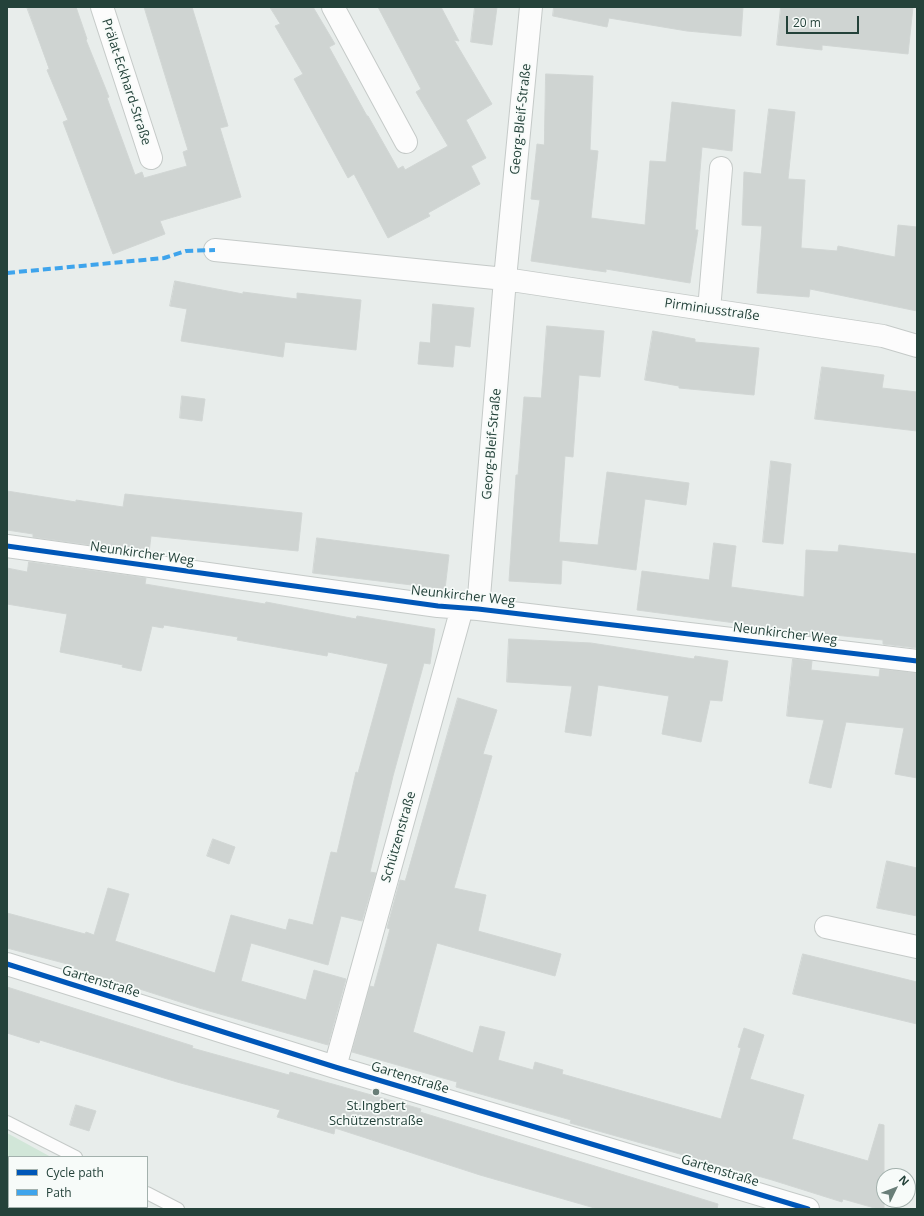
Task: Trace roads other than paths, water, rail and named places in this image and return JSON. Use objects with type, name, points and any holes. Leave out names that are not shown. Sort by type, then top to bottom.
[{"type":"street","name":"Prälat-Eckhard-Straße","points":[[102,7],[150,158]]},
{"type":"street","points":[[333,7],[406,142]]},
{"type":"street","name":"Georg-Bleif-Straße","points":[[470,608],[532,7]]},
{"type":"street","points":[[709,310],[721,168]]},
{"type":"street","points":[[215,250],[505,279]]},
{"type":"street","name":"Pirminiusstraße","points":[[505,279],[882,336],[917,346]]},
{"type":"street","name":"Neunkircher Weg","points":[[7,546],[470,608],[917,661]]},
{"type":"street","name":"Schützenstraße","points":[[335,1067],[470,608]]},
{"type":"street","points":[[826,927],[917,947]]},
{"type":"street","name":"Gartenstraße","points":[[7,964],[335,1067],[808,1209]]},
{"type":"lane","points":[[7,1122],[74,1156]]},
{"type":"lane","points":[[148,1194],[178,1209]]},
{"type":"place","name":"St.Ingbert Schützenstraße","points":[[376,1092]]}]
